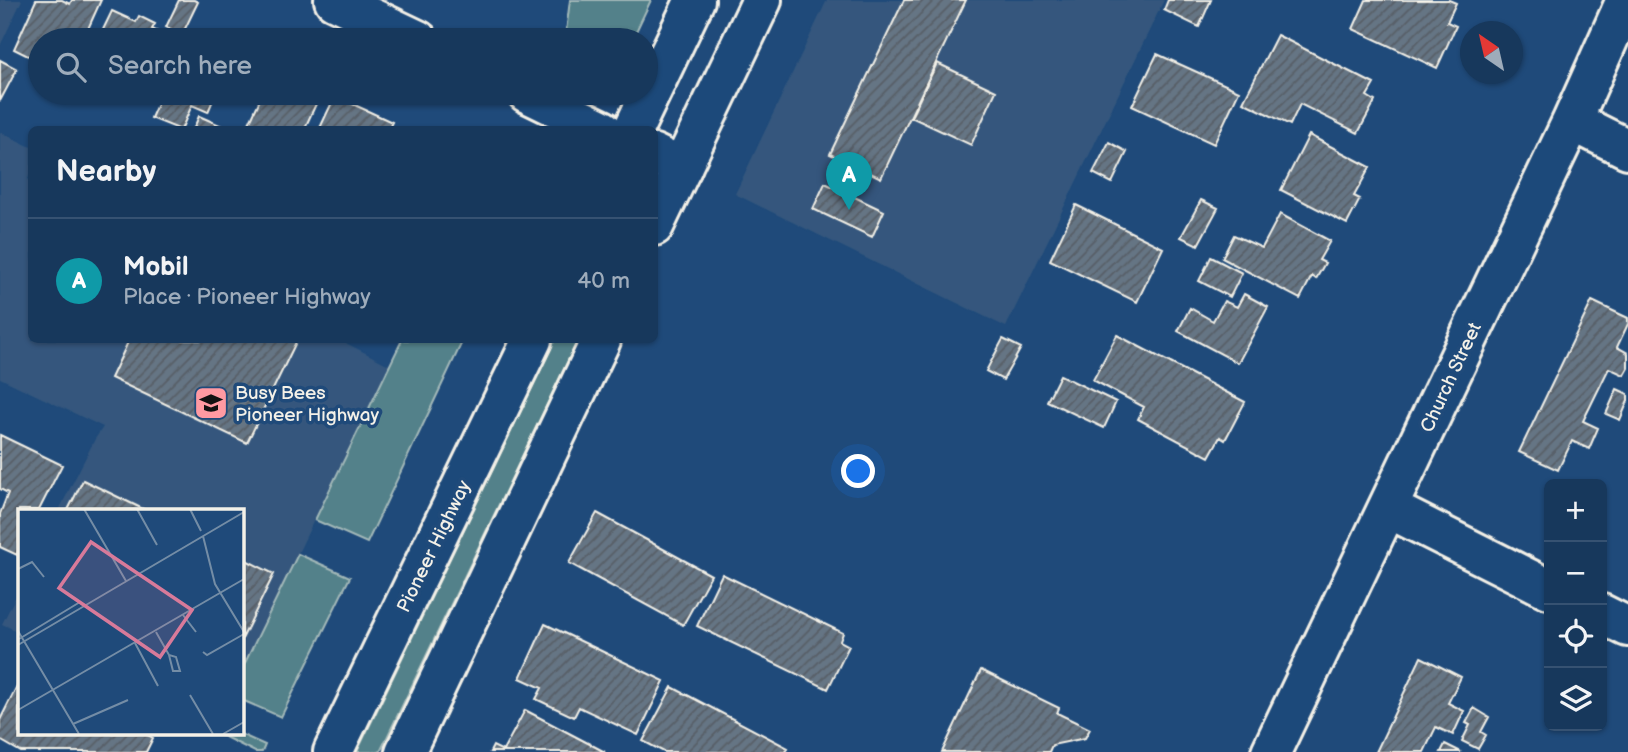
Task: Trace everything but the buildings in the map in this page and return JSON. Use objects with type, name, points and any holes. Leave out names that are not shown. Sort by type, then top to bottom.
[{"type":"main road","points":[[334,0],[393,28]]},
{"type":"main road","points":[[658,78],[695,0]]},
{"type":"main road","points":[[658,207],[668,161],[762,0]]},
{"type":"main road","name":"Church Street","points":[[1271,752],[1572,121],[1626,0]]},
{"type":"main road","points":[[552,105],[595,126]]},
{"type":"main road","points":[[635,126],[645,105]]},
{"type":"main road","points":[[1572,121],[1628,149]]},
{"type":"main road","name":"Pioneer Highway","points":[[333,752],[531,343]]},
{"type":"main road","points":[[405,752],[600,343]]},
{"type":"main road","points":[[1388,508],[1544,586]]},
{"type":"main road","points":[[1607,616],[1628,627]]},
{"type":"shaded area","points":[[0,0],[22,0],[0,46]]},
{"type":"shaded area","points":[[827,0],[1164,0],[1006,327],[735,194]]},
{"type":"shaded area","name":"Busy Bees Pioneer Highway","points":[[0,132],[28,146],[28,343],[346,343],[389,365],[243,667],[243,509],[60,509],[103,427],[0,378]]},
{"type":"shaded area","points":[[18,592],[18,632],[2,624]]},
{"type":"green space","points":[[570,0],[651,0],[638,28],[566,28]]},
{"type":"green space","points":[[401,343],[462,343],[367,543],[315,520]]},
{"type":"green space","points":[[554,343],[577,343],[380,752],[357,752]]},
{"type":"green space","points":[[298,554],[350,577],[281,717],[243,700],[243,667]]},
{"type":"green space","points":[[219,734],[240,734],[265,745],[262,752],[255,752]]},
{"type":"place","name":"Mobil","points":[[849,210]]},
{"type":"place","name":"Busy Bees Pioneer Highway","points":[[211,403]]}]
